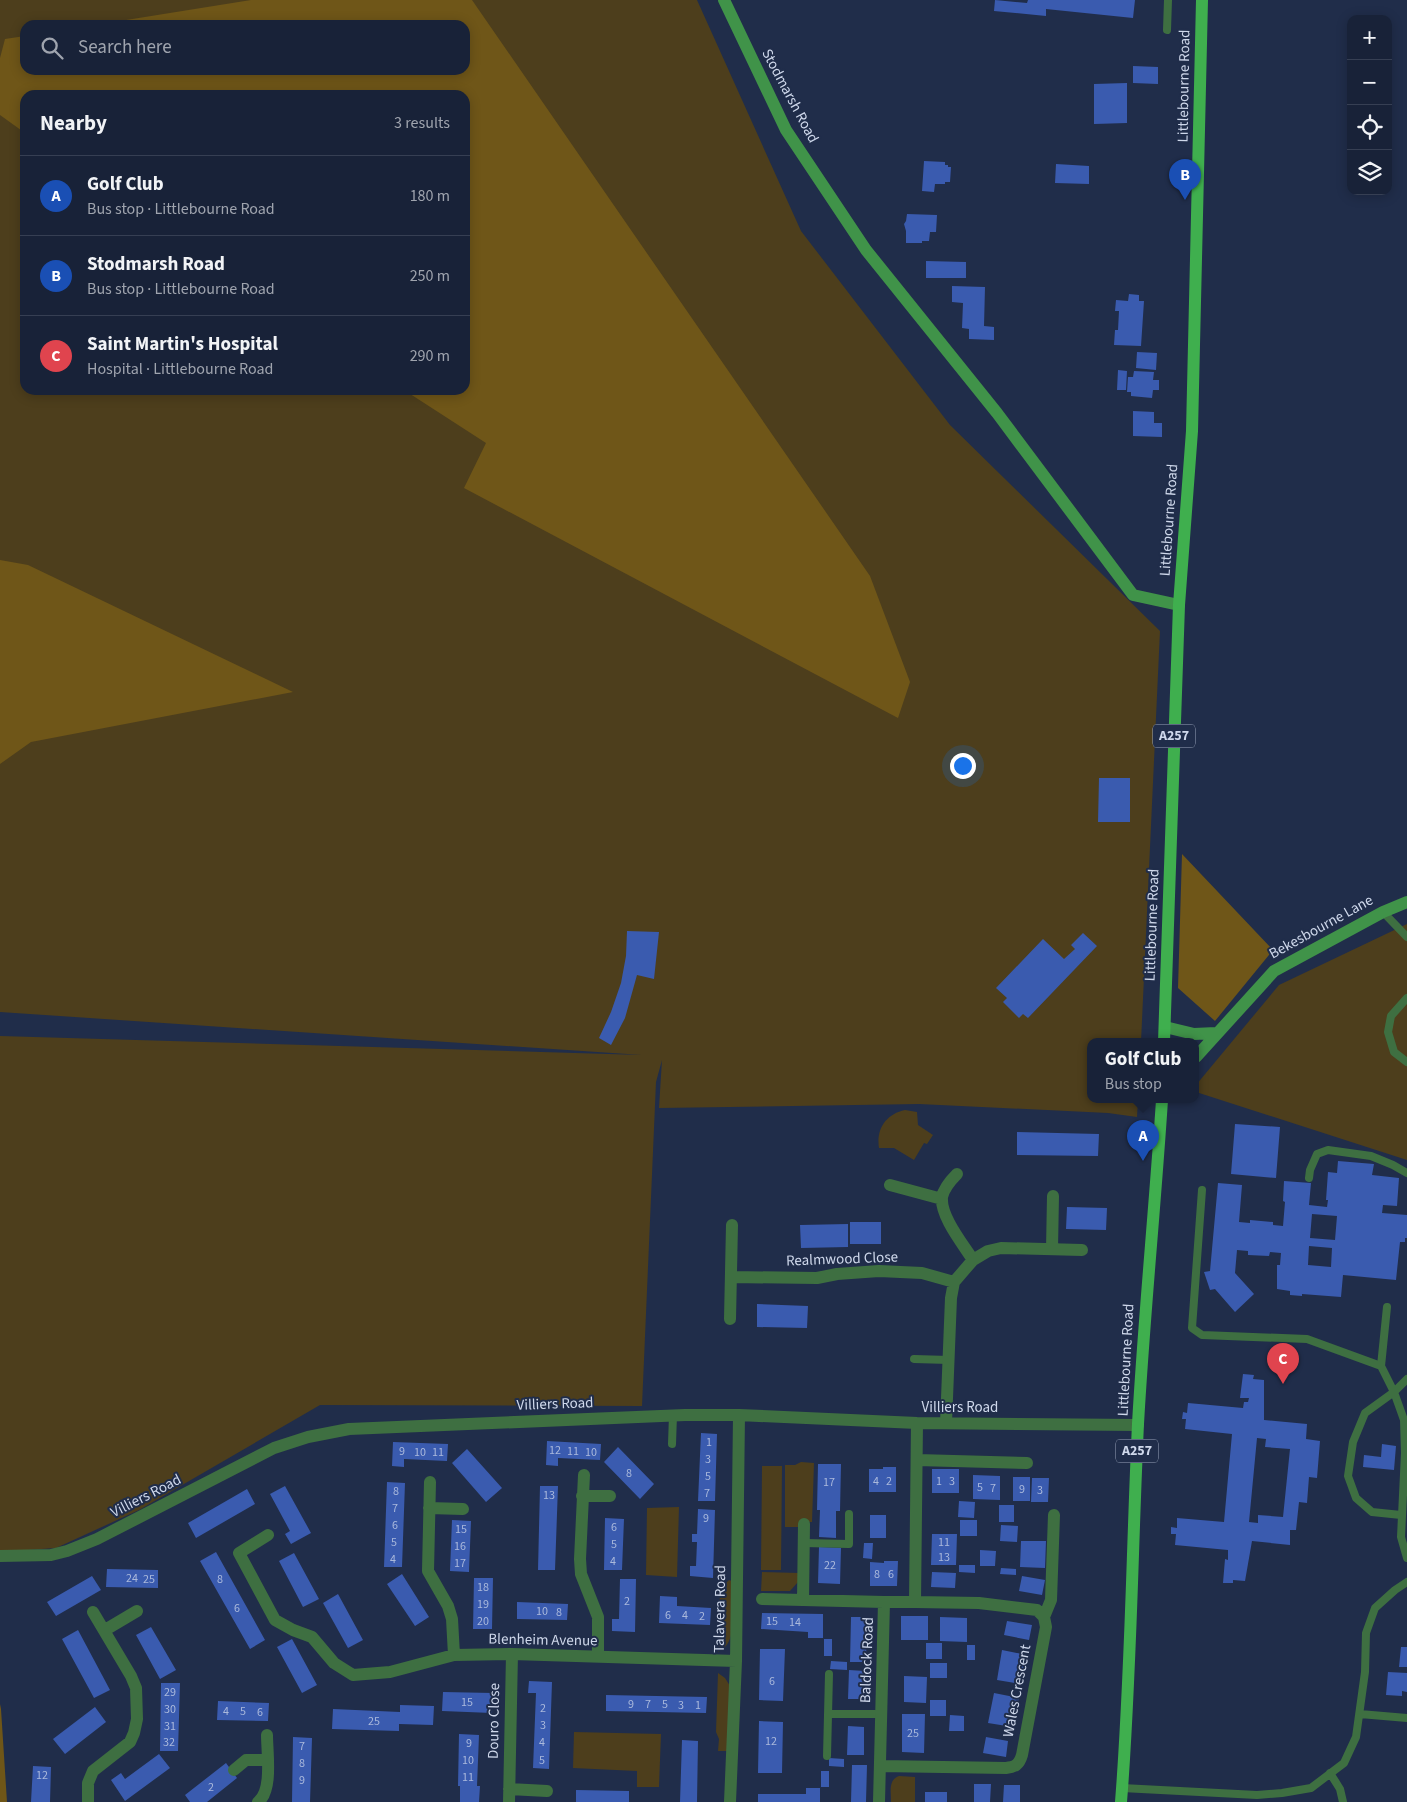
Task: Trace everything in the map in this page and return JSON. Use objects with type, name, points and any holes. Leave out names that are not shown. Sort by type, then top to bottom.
[{"type":"main road","name":"Littlebourne Road","points":[[1164,1038],[1179,605],[1192,431],[1202,0]]},
{"type":"main road","name":"Littlebourne Road","points":[[1121,1802],[1132,1622],[1138,1425],[1148,1263],[1162,1103]]},
{"type":"street","name":"Stodmarsh Road","points":[[724,0],[786,130],[866,250],[997,413],[1134,595],[1179,605]]},
{"type":"street","name":"Bekesbourne Lane","points":[[1199,1053],[1274,971],[1382,912],[1407,902]]},
{"type":"street","points":[[1165,1027],[1194,1034],[1216,1033]]},
{"type":"street","points":[[957,1174],[947,1186],[942,1199],[948,1221],[973,1260]]},
{"type":"street","points":[[890,1185],[942,1199]]},
{"type":"street","points":[[1052,1249],[1053,1196]]},
{"type":"street","points":[[730,1319],[732,1225]]},
{"type":"street","points":[[946,1423],[951,1298],[954,1282],[973,1260],[988,1251],[1002,1248],[1082,1250]]},
{"type":"street","name":"Realmwood Close","points":[[731,1277],[817,1278],[862,1271],[878,1271],[922,1273],[954,1282]]},
{"type":"street","name":"Villiers Road","points":[[0,1556],[51,1555],[67,1551],[97,1539],[274,1448],[308,1437],[350,1429],[673,1415],[739,1415],[917,1424],[1138,1425]]},
{"type":"street","name":"Talavera Road","points":[[730,1802],[736,1661],[739,1415]]},
{"type":"street","points":[[917,1424],[915,1602],[979,1603],[1037,1610],[1044,1617],[1051,1600],[1054,1515]]},
{"type":"street","points":[[917,1460],[1027,1463]]},
{"type":"street","points":[[584,1475],[581,1574],[598,1617],[598,1657]]},
{"type":"street","points":[[430,1482],[428,1571],[448,1606],[452,1619],[454,1656]]},
{"type":"street","points":[[582,1496],[610,1496]]},
{"type":"street","points":[[429,1508],[463,1509]]},
{"type":"street","points":[[803,1600],[804,1524]]},
{"type":"street","name":"Blenheim Avenue","points":[[268,1535],[239,1553],[276,1620],[293,1630],[312,1637],[334,1662],[353,1675],[390,1672],[454,1656],[512,1654],[736,1661]]},
{"type":"street","points":[[762,1599],[884,1602]]},
{"type":"street","name":"Baldock Road","points":[[878,1802],[884,1602],[915,1602]]},
{"type":"street","points":[[105,1630],[137,1611]]},
{"type":"street","points":[[88,1802],[88,1783],[93,1771],[130,1742],[137,1719],[136,1688],[105,1630],[93,1612]]},
{"type":"street","name":"Wales Crescent","points":[[880,1766],[1006,1768],[1014,1767],[1020,1762],[1046,1627],[1044,1617]]},
{"type":"street","name":"Douro Close","points":[[512,1654],[509,1796],[547,1791]]},
{"type":"street","points":[[258,1802],[262,1799],[266,1789],[267,1736]]},
{"type":"street","points":[[234,1770],[246,1760],[267,1760]]},
{"type":"lane","points":[[1167,30],[1168,0]]},
{"type":"lane","points":[[1382,912],[1407,937]]},
{"type":"lane","points":[[1407,998],[1391,1016],[1388,1032],[1394,1052],[1407,1062]]},
{"type":"lane","points":[[1309,1178],[1310,1170],[1317,1154],[1328,1150],[1370,1156],[1407,1173]]},
{"type":"lane","points":[[1202,1190],[1192,1328],[1202,1335],[1307,1339],[1381,1366]]},
{"type":"lane","points":[[1387,1307],[1381,1366],[1394,1392],[1404,1420],[1406,1453],[1401,1538],[1407,1558]]},
{"type":"lane","points":[[914,1359],[948,1360]]},
{"type":"lane","points":[[1401,1515],[1372,1512],[1356,1498],[1348,1476],[1353,1442],[1365,1413],[1394,1392],[1407,1379]]},
{"type":"lane","points":[[672,1444],[673,1415]]},
{"type":"lane","points":[[804,1544],[848,1544],[848,1514]]},
{"type":"lane","points":[[1122,1788],[1257,1795],[1311,1788],[1344,1763],[1356,1737],[1360,1714],[1366,1633],[1375,1608],[1407,1582]]},
{"type":"lane","points":[[827,1756],[829,1674]]},
{"type":"lane","points":[[828,1714],[881,1714]]},
{"type":"lane","points":[[1360,1714],[1407,1718]]},
{"type":"lane","points":[[1330,1773],[1340,1789],[1343,1802]]},
{"type":"shaded area","points":[[0,0],[697,0],[801,231],[950,425],[1160,631],[1141,1038],[1087,1038],[1087,1103],[1138,1103],[1137,1117],[1108,1113],[919,1104],[659,1108],[662,1060],[656,1082],[642,1406],[320,1405],[139,1510],[56,1548],[0,1552],[0,1036],[642,1055],[0,1012]]},
{"type":"shaded area","points":[[251,0],[472,0],[870,576],[910,682],[898,718],[464,488],[486,443],[412,395],[470,395],[470,90],[20,90],[20,129],[0,115],[0,58],[5,39],[20,37],[20,75],[470,75],[470,20],[126,20]]},
{"type":"shaded area","points":[[0,560],[28,565],[293,692],[31,742],[0,764]]},
{"type":"shaded area","points":[[1182,854],[1273,950],[1215,1021],[1178,988]]},
{"type":"shaded area","points":[[1407,924],[1407,1160],[1199,1093],[1199,1081],[1279,985]]},
{"type":"shaded area","points":[[905,1110],[917,1112],[918,1125],[933,1135],[927,1144],[924,1143],[914,1160],[894,1148],[879,1148],[879,1135],[884,1123],[892,1115]]},
{"type":"shaded area","points":[[801,1462],[814,1463],[812,1522],[800,1522],[799,1527],[785,1527],[785,1465],[795,1465]]},
{"type":"shaded area","points":[[762,1466],[782,1466],[781,1570],[761,1570]]},
{"type":"shaded area","points":[[679,1507],[677,1577],[646,1575],[647,1508]]},
{"type":"shaded area","points":[[762,1572],[799,1573],[798,1582],[790,1591],[761,1591]]},
{"type":"shaded area","points":[[729,1580],[732,1581],[733,1612],[731,1636],[725,1647],[718,1652],[720,1589]]},
{"type":"shaded area","points":[[718,1673],[725,1678],[730,1686],[727,1751],[718,1751],[719,1739],[716,1732]]},
{"type":"shaded area","points":[[0,1704],[1,1709],[7,1802],[0,1802]]},
{"type":"shaded area","points":[[574,1732],[661,1734],[659,1787],[637,1787],[637,1771],[573,1768]]},
{"type":"shaded area","points":[[899,1776],[915,1777],[915,1802],[891,1802],[892,1783]]},
{"type":"building","points":[[995,0],[1027,3],[1028,0],[1135,0],[1133,18],[1046,9],[1046,16],[994,11]]},
{"type":"building","points":[[1133,66],[1158,67],[1158,84],[1133,83]]},
{"type":"building","points":[[1127,83],[1127,123],[1094,124],[1094,84]]},
{"type":"building","points":[[924,161],[945,162],[945,165],[951,167],[950,182],[935,184],[934,192],[922,191]]},
{"type":"building","points":[[1056,164],[1089,166],[1089,184],[1055,183]]},
{"type":"building","points":[[907,214],[937,215],[936,232],[930,232],[929,241],[906,243],[904,224]]},
{"type":"building","points":[[926,261],[966,262],[966,278],[926,278]]},
{"type":"building","points":[[952,286],[985,287],[984,326],[994,327],[994,340],[969,339],[969,329],[962,328],[963,303],[952,302]]},
{"type":"building","points":[[1129,294],[1139,295],[1139,301],[1144,301],[1141,346],[1114,345],[1115,330],[1118,330],[1119,311],[1115,311],[1116,300],[1128,301]]},
{"type":"building","points":[[1137,352],[1157,353],[1156,370],[1136,368]]},
{"type":"building","points":[[1118,370],[1127,371],[1126,390],[1117,390]]},
{"type":"building","points":[[1134,371],[1154,372],[1153,380],[1159,380],[1159,390],[1153,390],[1152,398],[1131,396],[1131,392],[1127,392],[1128,377],[1133,377]]},
{"type":"building","points":[[1133,411],[1154,412],[1154,423],[1162,423],[1162,437],[1133,436]]},
{"type":"building","points":[[1099,778],[1130,778],[1130,822],[1098,822]]},
{"type":"building","points":[[627,931],[659,932],[654,979],[637,975],[625,1018],[611,1045],[599,1038],[621,983],[626,956]]},
{"type":"building","points":[[1083,933],[1097,946],[1028,1018],[1023,1014],[1019,1018],[1003,1002],[1007,998],[996,988],[1043,939],[1064,959],[1075,949],[1071,945]]},
{"type":"building","points":[[1235,1124],[1280,1127],[1276,1178],[1231,1174]]},
{"type":"building","points":[[1017,1132],[1099,1134],[1098,1156],[1017,1155]]},
{"type":"building","points":[[1338,1161],[1374,1164],[1372,1175],[1399,1178],[1397,1206],[1383,1205],[1382,1213],[1407,1215],[1407,1238],[1405,1238],[1405,1242],[1400,1242],[1396,1280],[1343,1275],[1341,1297],[1290,1295],[1290,1291],[1277,1289],[1277,1265],[1280,1265],[1281,1253],[1270,1252],[1269,1256],[1248,1255],[1248,1251],[1237,1250],[1235,1273],[1254,1294],[1235,1312],[1215,1289],[1210,1290],[1204,1272],[1210,1271],[1218,1183],[1242,1185],[1239,1222],[1250,1223],[1250,1220],[1273,1222],[1273,1225],[1283,1226],[1284,1181],[1311,1183],[1309,1205],[1327,1207],[1328,1172],[1337,1173]],"holes":[[[1312,1214],[1337,1216],[1335,1240],[1310,1238]],[[1309,1246],[1332,1248],[1331,1267],[1308,1265]]]},
{"type":"building","points":[[1067,1207],[1107,1208],[1106,1230],[1066,1229]]},
{"type":"building","points":[[850,1222],[881,1222],[881,1244],[850,1244]]},
{"type":"building","points":[[848,1224],[848,1247],[801,1248],[800,1225]]},
{"type":"building","points":[[757,1304],[808,1306],[807,1328],[757,1327]]},
{"type":"building","points":[[1243,1374],[1254,1375],[1253,1379],[1264,1380],[1264,1420],[1307,1424],[1306,1439],[1320,1441],[1317,1478],[1309,1477],[1307,1503],[1299,1502],[1296,1530],[1290,1530],[1290,1545],[1252,1541],[1245,1581],[1233,1580],[1233,1583],[1223,1583],[1225,1559],[1228,1560],[1228,1550],[1175,1545],[1176,1534],[1171,1534],[1171,1527],[1177,1528],[1177,1518],[1224,1522],[1232,1434],[1185,1429],[1186,1419],[1182,1419],[1183,1412],[1187,1413],[1188,1403],[1243,1408],[1244,1402],[1248,1402],[1249,1398],[1240,1398]],"holes":[[[1257,1438],[1266,1439],[1265,1447],[1290,1449],[1283,1517],[1258,1515],[1258,1523],[1249,1522]]]},
{"type":"building","points":[[701,1433],[717,1434],[715,1501],[698,1501]]},
{"type":"building","points":[[547,1441],[601,1444],[600,1460],[558,1458],[558,1466],[546,1465]]},
{"type":"building","points":[[393,1442],[448,1444],[447,1461],[404,1459],[404,1467],[392,1466]]},
{"type":"building","points":[[1382,1444],[1396,1446],[1394,1470],[1363,1467],[1364,1455],[1381,1457]]},
{"type":"building","points":[[618,1447],[654,1484],[640,1499],[604,1462]]},
{"type":"building","points":[[467,1449],[502,1488],[486,1502],[452,1463]]},
{"type":"building","points":[[818,1464],[841,1464],[840,1511],[836,1511],[836,1538],[819,1537],[820,1510],[817,1510]]},
{"type":"building","points":[[883,1467],[896,1467],[896,1492],[869,1492],[869,1469],[883,1469]]},
{"type":"building","points":[[932,1469],[959,1469],[959,1493],[932,1493]]},
{"type":"building","points":[[973,1475],[1000,1476],[1000,1500],[973,1499]]},
{"type":"building","points":[[1013,1477],[1030,1477],[1030,1501],[1013,1501]]},
{"type":"building","points":[[1032,1478],[1049,1478],[1048,1502],[1031,1502]]},
{"type":"building","points":[[387,1482],[405,1483],[402,1567],[384,1567]]},
{"type":"building","points":[[285,1486],[311,1533],[291,1544],[285,1534],[290,1531],[270,1494]]},
{"type":"building","points":[[540,1486],[558,1486],[555,1570],[538,1570]]},
{"type":"building","points":[[247,1489],[255,1504],[196,1538],[188,1523]]},
{"type":"building","points":[[959,1501],[975,1502],[974,1518],[958,1517]]},
{"type":"building","points":[[999,1505],[1014,1505],[1014,1522],[999,1522]]},
{"type":"building","points":[[698,1509],[715,1510],[713,1578],[690,1576],[690,1566],[696,1566],[697,1542],[692,1542],[692,1534],[697,1534]]},
{"type":"building","points":[[870,1515],[886,1515],[886,1538],[870,1538]]},
{"type":"building","points":[[605,1518],[624,1519],[622,1570],[604,1570]]},
{"type":"building","points":[[452,1520],[471,1521],[469,1572],[450,1571]]},
{"type":"building","points":[[960,1520],[977,1520],[977,1536],[960,1536]]},
{"type":"building","points":[[1001,1525],[1018,1526],[1017,1542],[1000,1541]]},
{"type":"building","points":[[932,1534],[957,1534],[956,1565],[931,1565]]},
{"type":"building","points":[[1021,1541],[1046,1541],[1045,1568],[1020,1567]]},
{"type":"building","points":[[864,1543],[873,1543],[872,1559],[863,1558]]},
{"type":"building","points":[[819,1547],[841,1548],[840,1584],[818,1583]]},
{"type":"building","points":[[980,1550],[996,1551],[995,1566],[980,1566]]},
{"type":"building","points":[[216,1552],[265,1640],[250,1649],[200,1561]]},
{"type":"building","points":[[294,1553],[319,1599],[303,1607],[279,1561]]},
{"type":"building","points":[[884,1561],[898,1561],[897,1586],[870,1586],[870,1562],[884,1563]]},
{"type":"building","points":[[959,1565],[975,1565],[975,1573],[959,1572]]},
{"type":"building","points":[[1001,1568],[1016,1569],[1016,1575],[1000,1574]]},
{"type":"building","points":[[107,1569],[158,1570],[158,1588],[106,1587]]},
{"type":"building","points":[[932,1572],[956,1573],[955,1588],[931,1587]]},
{"type":"building","points":[[402,1574],[429,1617],[415,1626],[387,1584]]},
{"type":"building","points":[[92,1576],[101,1590],[56,1616],[47,1602]]},
{"type":"building","points":[[1022,1576],[1045,1580],[1042,1595],[1019,1591]]},
{"type":"building","points":[[474,1578],[493,1578],[492,1629],[473,1629]]},
{"type":"building","points":[[620,1579],[636,1579],[635,1632],[612,1631],[612,1619],[619,1619]]},
{"type":"building","points":[[338,1594],[363,1640],[348,1648],[323,1603]]},
{"type":"building","points":[[660,1596],[677,1597],[677,1606],[711,1608],[710,1625],[659,1623]]},
{"type":"building","points":[[517,1602],[568,1604],[567,1620],[517,1619]]},
{"type":"building","points":[[762,1613],[823,1614],[823,1638],[808,1638],[808,1632],[761,1629]]},
{"type":"building","points":[[901,1616],[928,1616],[928,1640],[901,1640]]},
{"type":"building","points":[[851,1617],[867,1617],[866,1662],[850,1662]]},
{"type":"building","points":[[940,1617],[967,1618],[967,1642],[940,1641]]},
{"type":"building","points":[[1007,1621],[1032,1625],[1029,1640],[1004,1635]]},
{"type":"building","points":[[151,1627],[176,1670],[160,1679],[136,1635]]},
{"type":"building","points":[[78,1630],[110,1690],[94,1698],[62,1639]]},
{"type":"building","points":[[292,1639],[317,1685],[302,1693],[277,1647]]},
{"type":"building","points":[[824,1639],[832,1639],[832,1656],[824,1656]]},
{"type":"building","points":[[926,1643],[942,1643],[942,1659],[926,1659]]},
{"type":"building","points":[[967,1645],[975,1645],[975,1660],[967,1660]]},
{"type":"building","points":[[1401,1647],[1407,1647],[1407,1667],[1399,1667]]},
{"type":"building","points":[[760,1649],[785,1649],[783,1701],[759,1700]]},
{"type":"building","points":[[1002,1650],[1027,1655],[1021,1684],[997,1680]]},
{"type":"building","points":[[831,1661],[847,1662],[847,1670],[830,1669]]},
{"type":"building","points":[[930,1663],[947,1663],[947,1678],[930,1678]]},
{"type":"building","points":[[849,1670],[865,1671],[865,1699],[848,1699]]},
{"type":"building","points":[[1388,1672],[1407,1673],[1407,1692],[1402,1691],[1402,1696],[1386,1695]]},
{"type":"building","points":[[904,1676],[927,1677],[926,1703],[904,1702]]},
{"type":"building","points":[[529,1681],[552,1682],[549,1769],[533,1768],[536,1693],[528,1693]]},
{"type":"building","points":[[161,1683],[180,1683],[178,1751],[160,1751]]},
{"type":"building","points":[[443,1692],[493,1693],[492,1713],[442,1711]]},
{"type":"building","points":[[994,1693],[1019,1698],[1013,1727],[988,1723]]},
{"type":"building","points":[[606,1695],[707,1697],[706,1713],[606,1711]]},
{"type":"building","points":[[930,1700],[946,1700],[946,1716],[930,1716]]},
{"type":"building","points":[[218,1701],[269,1703],[268,1721],[217,1720]]},
{"type":"building","points":[[400,1705],[434,1706],[433,1725],[399,1724],[399,1731],[332,1729],[333,1709],[400,1712]]},
{"type":"building","points":[[95,1707],[106,1722],[65,1754],[53,1739]]},
{"type":"building","points":[[902,1714],[925,1714],[924,1753],[902,1752]]},
{"type":"building","points":[[950,1715],[964,1716],[964,1731],[949,1731]]},
{"type":"building","points":[[759,1721],[783,1722],[782,1773],[758,1773]]},
{"type":"building","points":[[848,1726],[864,1727],[864,1755],[847,1755]]},
{"type":"building","points":[[459,1734],[479,1735],[477,1786],[480,1786],[479,1802],[460,1802],[460,1786],[458,1786]]},
{"type":"building","points":[[293,1737],[312,1738],[310,1802],[292,1802]]},
{"type":"building","points":[[986,1737],[1008,1741],[1006,1757],[983,1753]]},
{"type":"building","points":[[682,1740],[698,1741],[697,1802],[680,1802]]},
{"type":"building","points":[[159,1754],[170,1768],[125,1801],[111,1780],[121,1773],[125,1779]]},
{"type":"building","points":[[829,1758],[844,1759],[844,1767],[829,1766]]},
{"type":"building","points":[[226,1763],[237,1778],[207,1802],[190,1802],[185,1795]]},
{"type":"building","points":[[852,1765],[867,1765],[866,1802],[851,1802]]},
{"type":"building","points":[[33,1766],[51,1767],[50,1802],[31,1802]]},
{"type":"building","points":[[821,1771],[829,1771],[829,1787],[821,1787]]},
{"type":"building","points":[[974,1784],[991,1784],[990,1802],[974,1802]]},
{"type":"building","points":[[1004,1785],[1020,1785],[1020,1802],[1003,1802]]},
{"type":"building","points":[[806,1788],[820,1788],[820,1802],[758,1802],[758,1794],[806,1794]]},
{"type":"building","points":[[576,1790],[629,1791],[629,1802],[576,1802]]},
{"type":"building","points":[[925,1792],[947,1792],[947,1802],[925,1802]]},
{"type":"place","name":"Stodmarsh Road","points":[[1185,200]]},
{"type":"place","name":"Golf Club","points":[[1143,1161]]},
{"type":"place","name":"Saint Martin's Hospital","points":[[1283,1384]]}]
